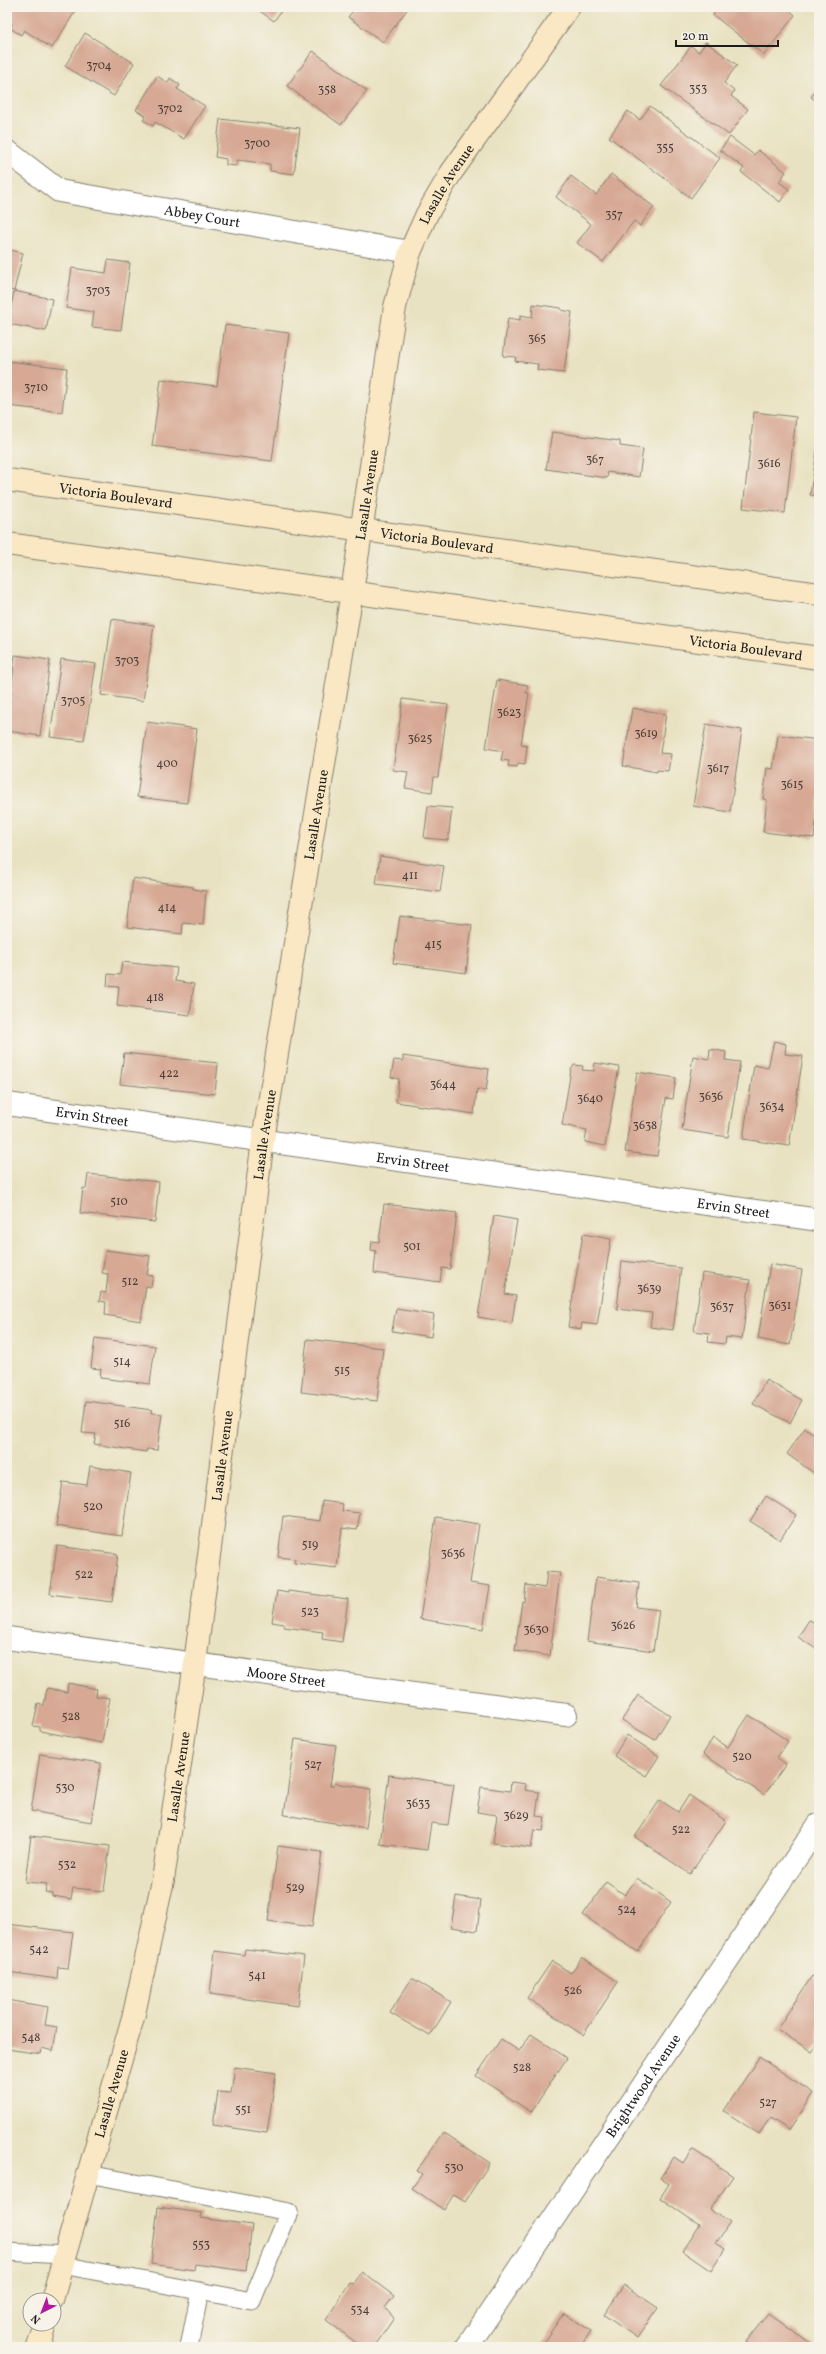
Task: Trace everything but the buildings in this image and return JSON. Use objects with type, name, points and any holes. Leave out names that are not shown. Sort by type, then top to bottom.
[{"type":"main road","name":"Lasalle Avenue","points":[[54,2292],[134,2014],[163,1880],[196,1663],[263,1140],[362,531],[394,308],[410,252],[427,214],[451,173],[569,7]]},
{"type":"main road","name":"Victoria Boulevard","points":[[7,480],[819,594]]},
{"type":"main road","name":"Victoria Boulevard","points":[[7,544],[819,658]]},
{"type":"main road","points":[[38,2347],[43,2332]]},
{"type":"street","name":"Abbey Court","points":[[7,151],[59,191],[410,252]]},
{"type":"street","name":"Ervin Street","points":[[7,1104],[819,1220]]},
{"type":"street","name":"Moore Street","points":[[7,1638],[566,1715]]},
{"type":"street","name":"Brightwood Avenue","points":[[467,2347],[819,1824]]},
{"type":"lane","points":[[7,2252],[63,2260],[200,2291],[252,2301],[290,2212],[88,2174]]},
{"type":"lane","points":[[189,2347],[200,2291]]}]
